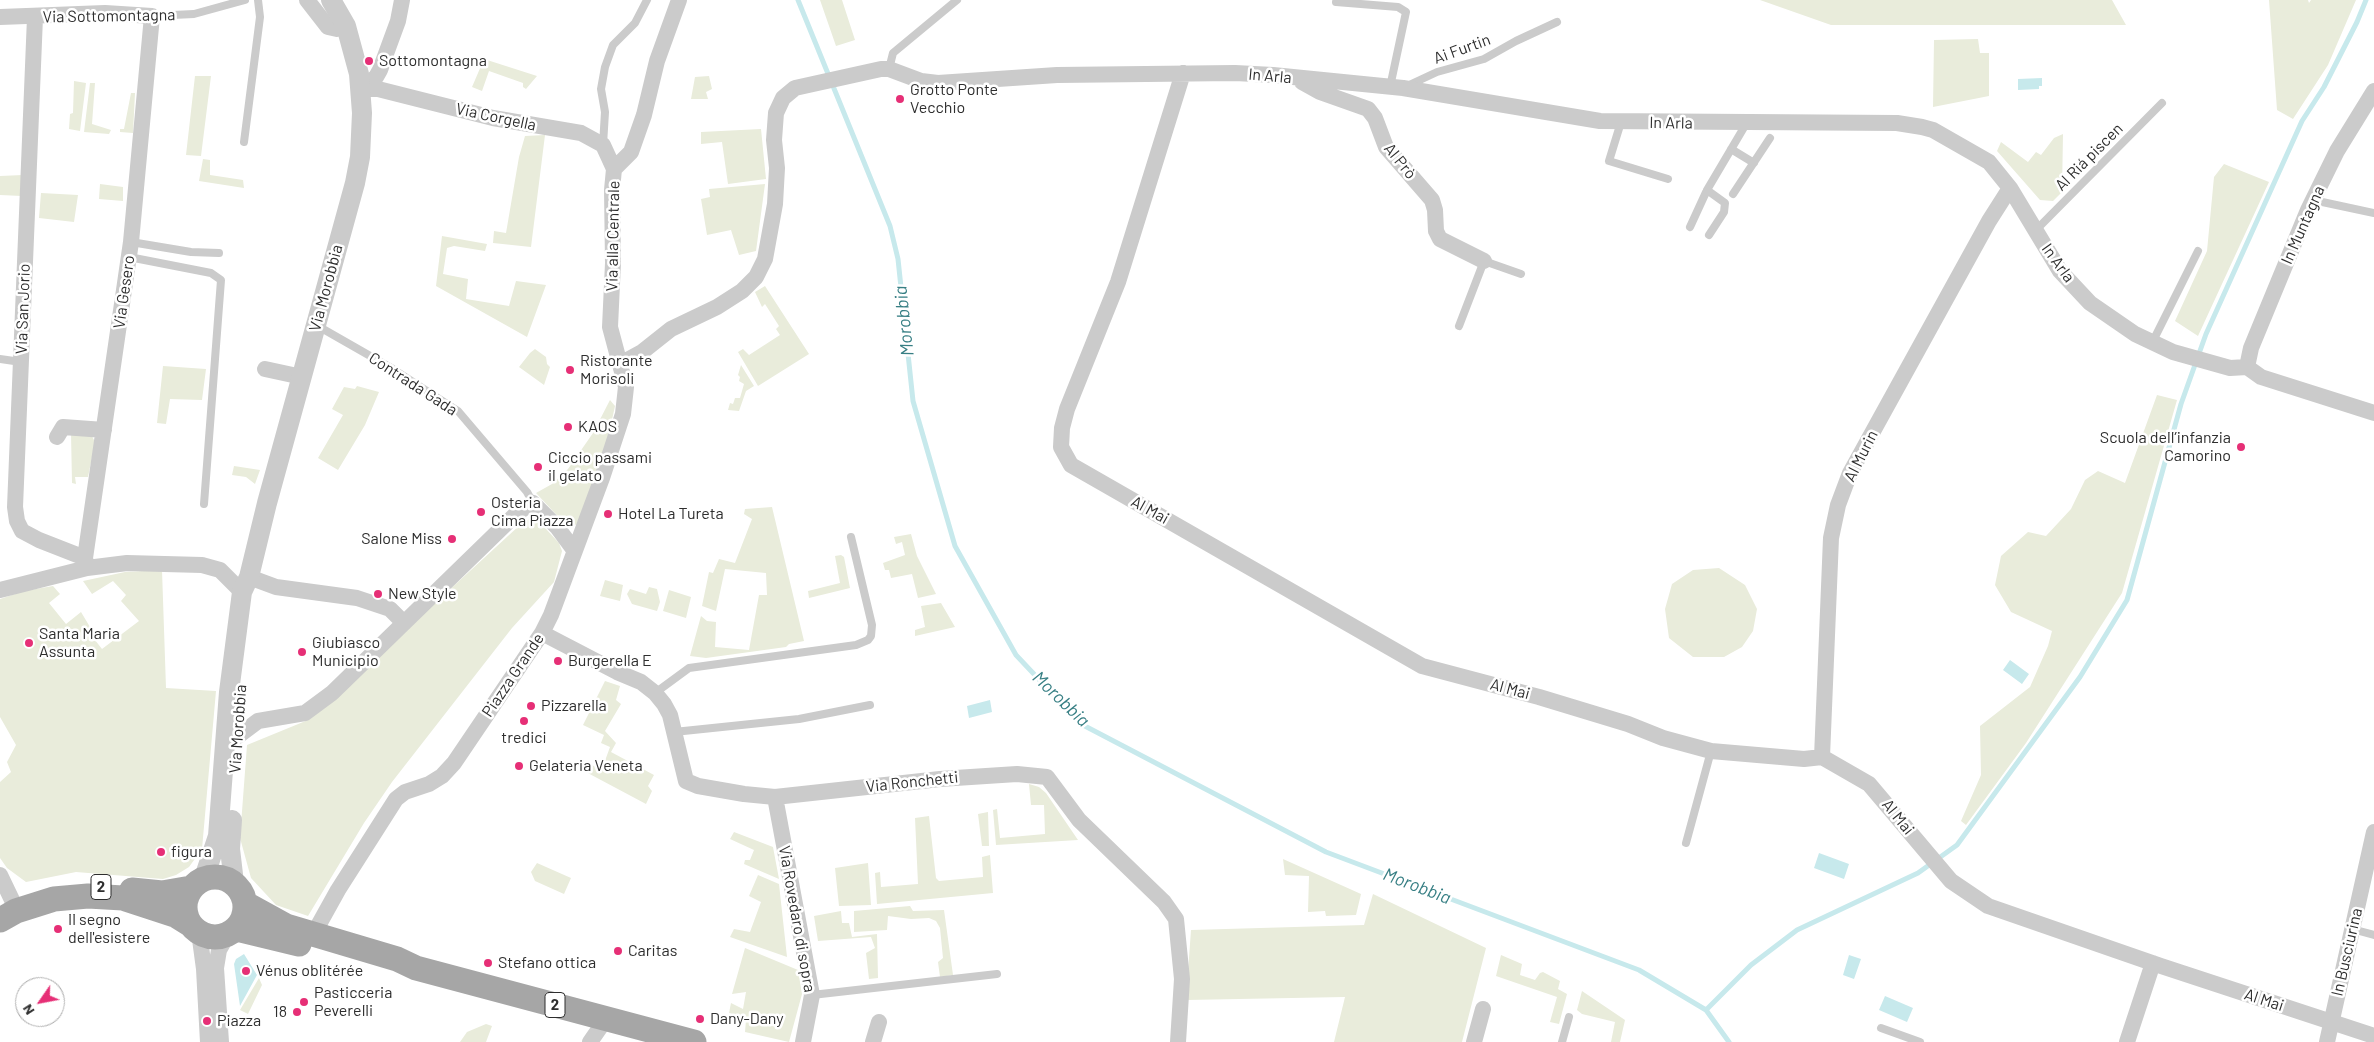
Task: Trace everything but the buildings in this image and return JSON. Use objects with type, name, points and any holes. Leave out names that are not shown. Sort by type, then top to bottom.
[{"type":"main road","points":[[220,876],[234,882],[244,896],[246,904],[244,918],[233,932],[213,937],[195,929],[186,916],[185,906],[198,883],[220,876]]},
{"type":"main road","name":"2","points":[[4,909],[34,892],[76,884],[162,893],[198,883]]},
{"type":"main road","name":"2","points":[[4,909],[16,911],[54,899],[88,896],[123,898],[176,915],[195,929]]},
{"type":"main road","name":"2","points":[[246,904],[286,926],[313,936],[397,959],[416,968],[694,1042]]},
{"type":"main road","name":"2","points":[[233,932],[394,970],[416,968]]},
{"type":"street","points":[[307,0],[328,27],[337,29],[346,26]]},
{"type":"street","name":"Via Morobbia","points":[[198,883],[218,836],[228,702],[245,585],[360,157],[361,89],[346,26],[331,0]]},
{"type":"street","points":[[361,89],[376,77],[380,70],[398,21],[402,0]]},
{"type":"street","name":"Via alla Centrale","points":[[620,364],[610,327],[614,169],[631,152],[644,115],[657,61],[679,0]]},
{"type":"street","name":"Via Sottomontagna","points":[[0,17],[105,13],[152,16]]},
{"type":"street","name":"Via Gesero","points":[[86,563],[130,250],[152,16]]},
{"type":"street","name":"Via San Jorio","points":[[35,17],[15,507],[17,521],[27,534],[86,563]]},
{"type":"street","name":"In Arla","points":[[620,364],[642,352],[671,329],[717,307],[742,291],[756,277],[765,259],[775,204],[777,168],[774,140],[776,113],[787,93],[799,86],[868,71],[889,69],[921,81],[938,84],[1057,75],[1183,73],[1273,75],[1396,87],[1571,117],[1621,122],[1746,124],[1897,123],[1922,126],[1933,130],[1990,162],[2010,188],[2060,271],[2090,303],[2135,334],[2173,352],[2214,365],[2230,368],[2247,367],[2261,377],[2374,413]]},
{"type":"street","name":"Al Mai","points":[[1183,73],[1118,282],[1067,409],[1061,447],[1066,459],[1079,470],[1422,666],[1539,697],[1628,724],[1663,738],[1711,751],[1786,758],[1822,757],[1869,784],[1942,872],[1959,888],[1988,906],[2374,1036]]},
{"type":"street","name":"Al Prò","points":[[1296,78],[1320,92],[1368,108],[1375,118],[1386,147],[1432,200],[1436,231],[1440,240],[1484,260]]},
{"type":"street","name":"Via Corgella","points":[[361,89],[378,89],[493,118],[581,133],[603,145]]},
{"type":"street","name":"In Muntagna","points":[[2247,367],[2251,348],[2313,200],[2337,152],[2374,91]]},
{"type":"street","points":[[603,145],[614,169]]},
{"type":"street","name":"Al Murin","points":[[1822,757],[1831,538],[1838,505],[1850,473],[1989,221],[2010,188]]},
{"type":"street","name":"Piazza Grande","points":[[313,936],[338,890],[396,800],[405,792],[436,780],[454,763],[542,633],[551,615],[602,478],[623,414],[626,387],[620,364]]},
{"type":"street","points":[[265,369],[302,377]]},
{"type":"street","points":[[57,437],[63,427],[104,430]]},
{"type":"street","points":[[238,736],[248,726],[258,721],[305,713],[332,694],[516,514],[533,503]]},
{"type":"street","name":"Contrada Gada","points":[[533,503],[556,527],[574,550]]},
{"type":"street","points":[[0,590],[86,563],[202,565],[220,570],[245,585],[358,598],[390,609],[404,623]]},
{"type":"street","name":"Via Morobbia","points":[[234,882],[230,849],[247,620],[252,593],[245,585]]},
{"type":"street","name":"Via Ronchetti","points":[[542,633],[617,672],[641,682],[654,693],[664,704],[670,716],[672,732],[686,781],[718,791],[775,797],[940,779],[1017,774],[1046,777],[1090,832],[1142,880],[1164,902],[1176,918],[1182,979],[1178,1042]]},
{"type":"street","name":"Via Rovedaro di sopra","points":[[775,797],[812,995],[803,1042]]},
{"type":"street","name":"In Busciurina","points":[[2327,1042],[2374,832]]},
{"type":"street","points":[[0,875],[4,909]]},
{"type":"street","points":[[195,929],[204,969],[208,1042]]},
{"type":"street","points":[[221,1042],[216,968],[219,950],[233,932]]},
{"type":"street","points":[[2127,1042],[2153,963]]},
{"type":"street","points":[[1474,1042],[1483,1009]]},
{"type":"street","points":[[590,1042],[606,1019]]},
{"type":"street","points":[[873,1042],[879,1022]]},
{"type":"lane","name":"Via Sottomontagna","points":[[152,16],[194,14],[245,0]]},
{"type":"lane","points":[[244,142],[260,17],[258,0]]},
{"type":"lane","points":[[603,145],[605,112],[601,89],[605,67],[613,45],[635,22],[647,0]]},
{"type":"lane","points":[[889,69],[893,53],[957,0]]},
{"type":"lane","points":[[1336,2],[1398,7],[1406,12],[1396,87]]},
{"type":"lane","name":"Ai Furtin","points":[[1396,87],[1437,72],[1484,59],[1516,40],[1557,22]]},
{"type":"lane","name":"Al Riá piscen","points":[[2035,231],[2162,103]]},
{"type":"lane","points":[[1621,122],[1609,161],[1668,179]]},
{"type":"lane","points":[[1690,227],[1707,190],[1746,124]]},
{"type":"lane","points":[[1733,194],[1770,138]]},
{"type":"lane","points":[[1731,149],[1754,163]]},
{"type":"lane","points":[[1707,190],[1725,204],[1724,212],[1709,235]]},
{"type":"lane","points":[[2313,200],[2374,213]]},
{"type":"lane","points":[[130,250],[218,253]]},
{"type":"lane","points":[[130,250],[211,273],[221,280],[204,504]]},
{"type":"lane","points":[[2152,343],[2198,251]]},
{"type":"lane","points":[[1459,326],[1484,260],[1521,274]]},
{"type":"lane","name":"Contrada Gada","points":[[316,325],[393,369],[458,411],[527,492],[533,503]]},
{"type":"lane","points":[[0,359],[21,362]]},
{"type":"lane","points":[[654,693],[689,668],[856,645],[868,640],[871,636],[872,625],[851,537]]},
{"type":"lane","points":[[672,732],[800,719],[870,705]]},
{"type":"lane","points":[[1686,843],[1711,751]]},
{"type":"lane","points":[[2352,929],[2374,935]]},
{"type":"lane","points":[[812,995],[996,974]]},
{"type":"lane","points":[[1562,1042],[1568,1017]]},
{"type":"lane","points":[[1881,1028],[1920,1042]]},
{"type":"green space","points":[[820,0],[842,0],[855,40],[836,46]]},
{"type":"green space","points":[[1760,0],[2112,0],[2126,25],[1831,25]]},
{"type":"green space","points":[[2269,0],[2308,0],[2309,3],[2311,0],[2356,0],[2328,65],[2293,119],[2277,110]]},
{"type":"green space","points":[[1978,39],[1980,53],[1989,53],[1989,96],[1933,107],[1934,40]]},
{"type":"green space","points":[[484,59],[537,76],[526,89],[523,87],[523,83],[489,71],[482,91],[472,87]]},
{"type":"green space","points":[[195,76],[211,76],[201,156],[186,155]]},
{"type":"green space","points":[[709,76],[712,89],[706,92],[708,99],[691,99],[695,77]]},
{"type":"green space","points":[[74,81],[86,83],[80,131],[69,129],[70,114],[73,113]]},
{"type":"green space","points":[[90,83],[95,83],[92,124],[111,130],[109,134],[84,132]]},
{"type":"green space","points":[[131,93],[135,93],[133,133],[120,132],[120,129],[124,129]]},
{"type":"green space","points":[[761,129],[766,179],[728,184],[722,142],[701,144],[701,132]]},
{"type":"green space","points":[[2063,134],[2062,192],[2053,201],[2040,200],[1997,151],[2001,142],[2028,162],[2036,152],[2041,155],[2054,138]]},
{"type":"green space","points":[[545,135],[531,247],[493,243],[494,231],[506,233],[519,157],[525,136]]},
{"type":"green space","points":[[203,159],[210,160],[210,175],[243,180],[244,188],[199,181]]},
{"type":"green space","points":[[2224,164],[2269,182],[2198,336],[2175,321],[2207,251],[2214,177]]},
{"type":"green space","points":[[23,175],[22,196],[0,195],[0,176]]},
{"type":"green space","points":[[100,184],[123,187],[123,201],[99,199]]},
{"type":"green space","points":[[765,184],[756,251],[739,255],[731,230],[707,235],[701,199],[710,197],[709,189]]},
{"type":"green space","points":[[41,193],[78,195],[74,222],[39,218]]},
{"type":"green space","points":[[442,236],[487,244],[485,251],[454,246],[447,248],[443,274],[468,279],[466,299],[509,306],[516,281],[546,285],[527,337],[436,286]]},
{"type":"green space","points":[[765,286],[809,354],[758,386],[738,352],[743,349],[749,355],[780,335],[776,329],[779,326],[765,304],[762,307],[755,292]]},
{"type":"green space","points":[[535,349],[546,357],[547,364],[550,367],[544,385],[519,367]]},
{"type":"green space","points":[[741,365],[754,386],[746,391],[739,411],[728,410],[730,403],[733,404],[735,398],[740,398],[744,384],[739,381],[740,377],[738,375]]},
{"type":"green space","points":[[163,366],[206,369],[202,400],[170,399],[166,424],[157,423]]},
{"type":"green space","points":[[357,386],[379,392],[365,425],[338,470],[318,458],[343,415],[332,409],[344,387],[355,389]]},
{"type":"green space","points":[[2157,395],[2177,400],[2122,593],[2026,743],[1966,825],[1961,821],[1981,775],[1980,726],[2030,687],[2048,646],[2052,631],[2011,612],[1995,585],[2001,556],[2028,532],[2046,536],[2071,509],[2085,480],[2098,471],[2125,483]]},
{"type":"green space","points":[[610,400],[615,406],[605,452],[580,521],[574,526],[565,524],[536,493],[552,484],[568,469],[593,433]]},
{"type":"green space","points":[[71,433],[92,436],[95,442],[88,477],[75,477],[76,484],[72,483]]},
{"type":"green space","points":[[234,466],[260,470],[255,484],[246,477],[232,475]]},
{"type":"green space","points":[[772,507],[804,641],[789,644],[786,647],[706,658],[690,656],[701,616],[707,621],[716,622],[715,647],[749,650],[759,595],[767,595],[766,573],[725,569],[716,611],[702,606],[709,572],[713,573],[719,559],[735,563],[752,519],[744,514],[745,509]]},
{"type":"green space","points":[[535,517],[559,543],[562,551],[554,582],[512,628],[392,782],[364,823],[308,916],[276,905],[251,878],[240,838],[247,745],[308,720],[521,524]]},
{"type":"green space","points":[[911,534],[917,556],[936,594],[918,598],[912,574],[891,578],[889,570],[885,570],[883,563],[905,555],[902,542],[896,544],[894,537]]},
{"type":"green space","points":[[841,555],[844,557],[850,588],[809,598],[808,591],[840,583],[835,556]]},
{"type":"green space","points":[[1719,568],[1745,585],[1757,609],[1753,631],[1742,647],[1724,657],[1693,657],[1669,638],[1665,609],[1672,584],[1693,570]]},
{"type":"green space","points":[[162,570],[166,688],[216,691],[202,849],[189,867],[176,875],[163,879],[76,872],[26,882],[7,868],[0,858],[0,782],[11,772],[7,762],[16,745],[0,717],[0,599],[24,591],[53,586],[60,594],[49,603],[66,624],[81,612],[90,627],[88,631],[102,649],[139,621],[121,601],[126,595],[113,581],[92,594],[83,581],[125,572]]},
{"type":"green space","points":[[605,580],[623,585],[620,601],[600,596]]},
{"type":"green space","points":[[649,587],[657,589],[660,602],[657,611],[632,604],[627,594],[630,589],[646,594]]},
{"type":"green space","points":[[669,590],[691,597],[686,618],[663,611]]},
{"type":"green space","points":[[941,603],[955,627],[915,636],[915,630],[925,627],[921,606]]},
{"type":"green space","points":[[605,681],[620,686],[616,700],[621,704],[605,731],[616,743],[611,752],[654,775],[648,786],[652,791],[646,804],[584,771],[586,763],[602,769],[610,747],[601,743],[604,735],[583,725]]},
{"type":"green space","points":[[1029,784],[1039,787],[1046,793],[1078,840],[996,845],[993,810],[997,809],[1000,838],[1045,834],[1044,805],[1031,805]]},
{"type":"green space","points":[[988,812],[989,846],[982,846],[978,814]]},
{"type":"green space","points":[[929,816],[936,878],[939,881],[983,877],[982,857],[990,855],[993,893],[877,904],[875,873],[880,872],[881,887],[918,884],[915,818]]},
{"type":"green space","points":[[734,832],[773,847],[779,879],[744,864],[745,860],[750,860],[754,850],[730,839]]},
{"type":"green space","points":[[1283,859],[1361,894],[1356,915],[1326,916],[1325,911],[1308,912],[1309,876],[1285,875]]},
{"type":"green space","points":[[537,863],[571,878],[564,894],[535,881],[531,872]]},
{"type":"green space","points":[[868,863],[871,905],[839,906],[835,868]]},
{"type":"green space","points":[[758,875],[779,884],[787,957],[730,937],[734,929],[750,932],[761,902],[749,896]]},
{"type":"green space","points":[[1373,894],[1486,948],[1462,1042],[1334,1042],[1345,997],[1186,1000],[1191,930],[1364,925]]},
{"type":"green space","points":[[910,906],[913,911],[944,910],[953,975],[940,977],[938,962],[943,958],[940,928],[936,921],[929,918],[911,919],[888,916],[887,930],[854,932],[854,911]]},
{"type":"green space","points":[[841,911],[842,923],[849,923],[852,937],[877,934],[878,978],[869,979],[866,953],[875,948],[871,937],[818,941],[814,916]]},
{"type":"green space","points":[[745,948],[798,970],[802,994],[789,1042],[745,1032],[746,1020],[729,1013],[731,1003],[743,1009],[746,992],[732,994]]},
{"type":"green space","points":[[1501,955],[1522,964],[1520,975],[1535,980],[1543,972],[1560,981],[1558,989],[1567,994],[1559,1024],[1550,1022],[1557,997],[1496,976]]},
{"type":"green space","points":[[259,978],[262,985],[248,1014],[240,1010]]},
{"type":"green space","points":[[1582,991],[1625,1020],[1620,1042],[1611,1042],[1615,1022],[1582,1014],[1577,1010]]},
{"type":"green space","points":[[486,1024],[492,1026],[486,1042],[460,1042],[467,1032]]},
{"type":"water","points":[[2042,78],[2042,86],[2039,86],[2039,89],[2018,90],[2018,79]]},
{"type":"water","points":[[2010,660],[2029,674],[2022,684],[2003,670]]},
{"type":"water","points":[[990,700],[992,712],[969,718],[967,706]]},
{"type":"water","points":[[1819,853],[1849,864],[1844,879],[1814,868]]},
{"type":"water","points":[[244,954],[257,975],[240,1006],[234,964],[236,959]]},
{"type":"water","points":[[1849,955],[1861,959],[1854,979],[1843,975]]},
{"type":"water","points":[[1885,996],[1913,1008],[1907,1022],[1879,1010]]},
{"type":"waterway","name":"Morobbia","points":[[798,0],[890,226],[898,259],[913,401],[955,546],[1016,655],[1081,724],[1326,852],[1639,970],[1706,1010],[1729,1042]]},
{"type":"waterway","points":[[1706,1010],[1751,965],[1797,930],[1918,873],[1957,845],[2080,677],[2127,600],[2181,404],[2206,334],[2302,121],[2324,87],[2366,0]]},
{"type":"place","name":"Sottomontagna","points":[[369,61]]},
{"type":"place","name":"Grotto Ponte Vecchio","points":[[900,99]]},
{"type":"place","name":"Ristorante Morisoli","points":[[570,370]]},
{"type":"place","name":"KAOS","points":[[568,427]]},
{"type":"place","name":"Scuola dell’infanzia Camorino","points":[[2241,447]]},
{"type":"place","name":"Ciccio passami il gelato","points":[[538,467]]},
{"type":"place","name":"Osteria Cima Piazza","points":[[481,512]]},
{"type":"place","name":"Hotel La Tureta","points":[[608,514]]},
{"type":"place","name":"Salone Miss","points":[[452,539]]},
{"type":"place","name":"New Style","points":[[378,594]]},
{"type":"place","name":"Santa Maria Assunta","points":[[29,643]]},
{"type":"place","name":"Giubiasco Municipio","points":[[302,652]]},
{"type":"place","name":"Burgerella E","points":[[558,661]]},
{"type":"place","name":"Pizzarella","points":[[531,706]]},
{"type":"place","name":"tredici","points":[[524,721]]},
{"type":"place","name":"Gelateria Veneta","points":[[519,766]]},
{"type":"place","name":"figura","points":[[161,852]]},
{"type":"place","name":"Il segno dell'esistere","points":[[58,929]]},
{"type":"place","name":"Caritas","points":[[618,951]]},
{"type":"place","name":"Stefano ottica","points":[[488,963]]},
{"type":"place","name":"Vénus oblitérée","points":[[246,971]]},
{"type":"place","name":"Pasticceria Peverelli","points":[[304,1002]]},
{"type":"place","name":"18","points":[[297,1012]]},
{"type":"place","name":"Dany-Dany","points":[[700,1019]]},
{"type":"place","name":"Piazza","points":[[207,1021]]}]
